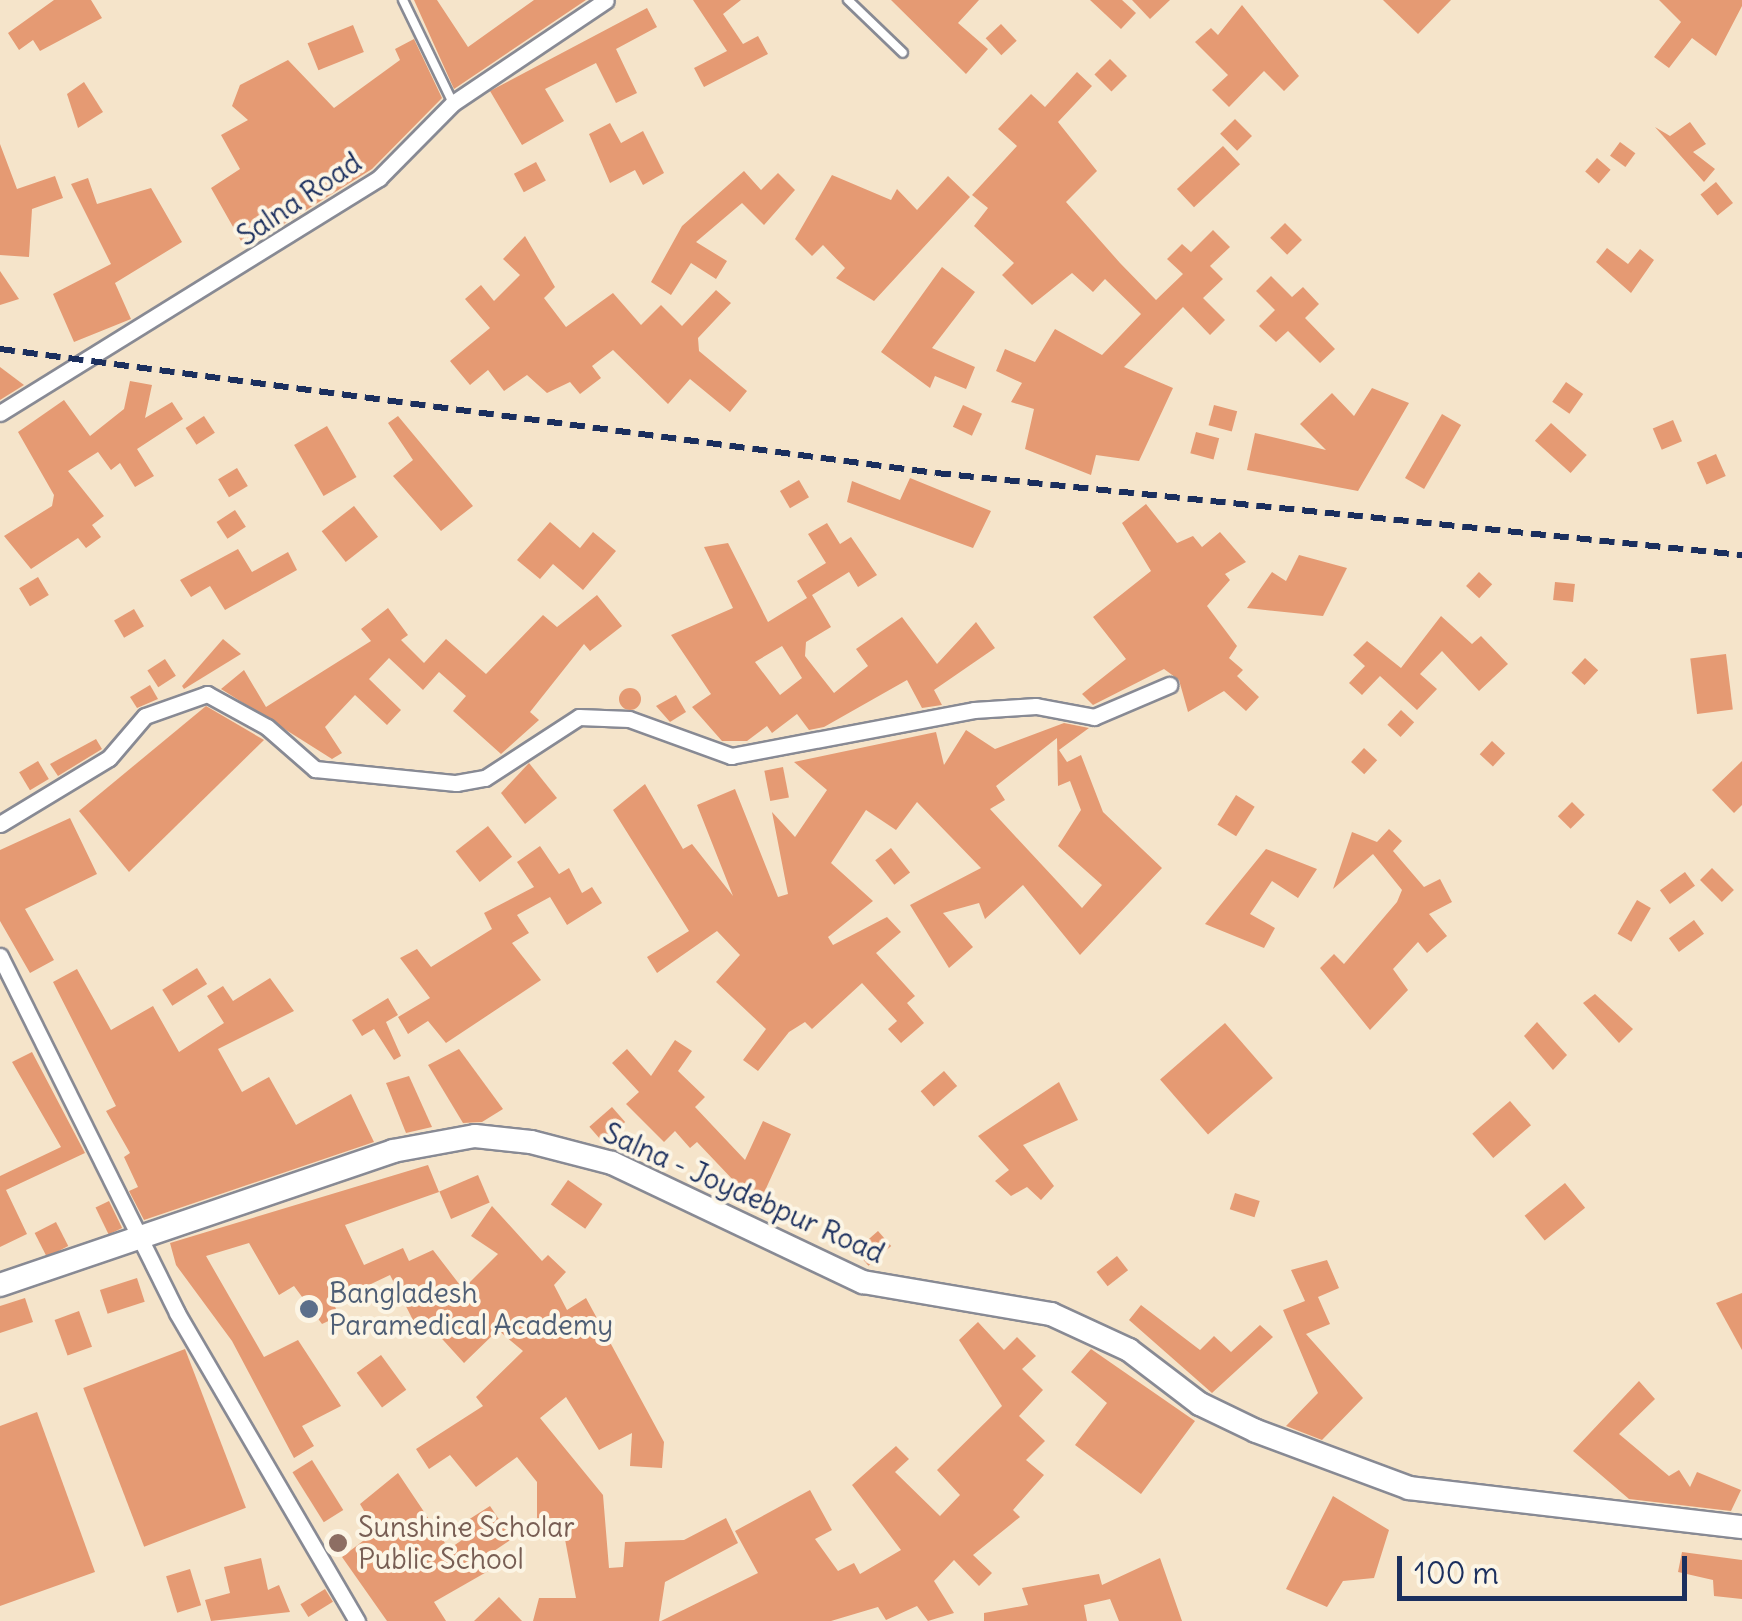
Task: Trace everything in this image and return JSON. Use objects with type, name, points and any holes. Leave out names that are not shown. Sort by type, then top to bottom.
[{"type":"main road","name":"Salna - Joydebpur Road","points":[[0,1285],[147,1242],[394,1152],[475,1136],[531,1142],[612,1163],[862,1282],[1051,1314],[1129,1350],[1242,1424],[1409,1488],[1742,1527]]},
{"type":"street","name":"Salna Road","points":[[0,413],[379,178],[454,104],[606,0]]},
{"type":"street","points":[[0,824],[109,758],[144,716],[207,694],[267,727],[315,769],[456,783],[485,778],[579,717],[629,719],[731,756],[974,710],[1036,706],[1094,718],[1169,685]]},
{"type":"street","points":[[0,956],[147,1242],[177,1313],[357,1621]]},
{"type":"lane","points":[[403,0],[454,104]]},
{"type":"lane","points":[[848,0],[903,53]]},
{"type":"building","points":[[54,0],[91,0],[102,18],[40,51],[33,40],[19,50],[8,33]]},
{"type":"building","points":[[414,0],[437,0],[468,47],[534,0],[586,0],[454,89]]},
{"type":"building","points":[[693,0],[741,0],[723,14],[743,44],[758,36],[768,54],[704,87],[694,68],[727,51]]},
{"type":"building","points":[[891,0],[979,0],[958,23],[988,49],[966,74]]},
{"type":"building","points":[[1090,0],[1122,0],[1136,13],[1121,29]]},
{"type":"building","points":[[1132,0],[1170,0],[1150,19]]},
{"type":"building","points":[[1383,0],[1451,0],[1418,34]]},
{"type":"building","points":[[1659,0],[1742,0],[1742,6],[1716,56],[1692,38],[1669,68],[1654,57],[1681,22]]},
{"type":"building","points":[[1242,5],[1299,76],[1284,91],[1264,71],[1229,107],[1212,90],[1228,75],[1195,42],[1211,28],[1218,35]]},
{"type":"building","points":[[647,8],[657,27],[616,49],[637,93],[616,103],[596,63],[545,89],[564,121],[522,145],[490,91]]},
{"type":"building","points":[[1001,24],[1017,41],[1001,55],[986,38]]},
{"type":"building","points":[[353,25],[364,52],[318,70],[308,43]]},
{"type":"building","points":[[414,39],[442,98],[372,169],[245,248],[211,188],[240,169],[221,135],[248,120],[232,106],[240,85],[288,60],[334,108],[400,60],[395,49]]},
{"type":"building","points":[[1110,59],[1127,76],[1111,92],[1094,75]]},
{"type":"building","points":[[1077,72],[1092,86],[1058,122],[1097,171],[1066,202],[1156,300],[1183,274],[1167,259],[1182,244],[1191,252],[1213,230],[1230,247],[1210,266],[1223,279],[1203,298],[1225,320],[1210,335],[1183,307],[1124,367],[1173,388],[1139,461],[1096,455],[1091,475],[1025,449],[1034,409],[1011,402],[1022,383],[996,371],[1005,349],[1035,362],[1055,329],[1102,355],[1141,314],[1105,279],[1093,292],[1072,273],[1032,305],[1002,275],[1014,263],[974,226],[988,208],[972,195],[1017,146],[998,129],[1031,94],[1045,107]]},
{"type":"building","points":[[84,82],[103,112],[78,128],[67,94]]},
{"type":"building","points":[[1235,119],[1252,136],[1237,151],[1220,134]]},
{"type":"building","points":[[1690,122],[1706,144],[1693,152],[1715,169],[1704,182],[1655,127],[1670,136]]},
{"type":"building","points":[[610,123],[621,143],[643,131],[664,173],[643,185],[635,170],[610,183],[589,134]]},
{"type":"building","points":[[1620,142],[1635,153],[1625,167],[1610,156]]},
{"type":"building","points":[[0,144],[17,189],[55,176],[63,198],[32,209],[29,257],[0,255]]},
{"type":"building","points":[[1223,146],[1240,164],[1194,207],[1177,189]]},
{"type":"building","points":[[1597,158],[1611,170],[1599,183],[1585,172]]},
{"type":"building","points":[[536,162],[546,181],[524,192],[514,174]]},
{"type":"building","points":[[744,171],[761,190],[778,173],[795,190],[764,225],[742,203],[696,242],[727,261],[716,279],[691,263],[671,295],[651,282],[682,226]]},
{"type":"building","points":[[832,175],[891,200],[897,189],[917,210],[948,176],[970,197],[874,301],[836,278],[845,268],[823,245],[812,256],[795,239]]},
{"type":"building","points":[[88,178],[97,204],[151,188],[182,242],[115,283],[131,319],[74,342],[53,294],[111,264],[71,184]]},
{"type":"building","points":[[1716,182],[1733,203],[1717,216],[1700,195]]},
{"type":"building","points":[[1285,223],[1302,240],[1287,255],[1270,238]]},
{"type":"building","points":[[525,236],[555,287],[544,298],[566,327],[613,293],[641,325],[661,305],[682,326],[716,290],[731,303],[698,338],[699,351],[747,391],[730,412],[690,379],[668,404],[613,350],[592,366],[601,378],[580,394],[570,382],[547,393],[527,375],[504,391],[488,370],[470,385],[450,361],[490,328],[465,299],[481,285],[494,301],[520,275],[503,259]]},
{"type":"building","points":[[1607,248],[1628,264],[1640,249],[1654,260],[1631,293],[1596,262]]},
{"type":"building","points":[[942,267],[975,292],[932,348],[975,367],[966,389],[935,376],[930,388],[881,352]]},
{"type":"building","points":[[0,271],[19,299],[0,305]]},
{"type":"building","points":[[1271,276],[1292,297],[1303,287],[1319,304],[1305,318],[1335,349],[1320,363],[1288,331],[1276,342],[1259,326],[1275,310],[1256,291]]},
{"type":"building","points":[[0,367],[24,385],[0,400]]},
{"type":"building","points":[[130,381],[152,385],[145,418],[172,402],[183,419],[137,449],[154,476],[135,487],[120,463],[111,470],[98,452],[68,471],[104,516],[92,525],[101,537],[86,548],[78,538],[31,569],[4,536],[52,506],[54,495],[18,432],[64,400],[90,436],[124,409]]},
{"type":"building","points":[[1566,382],[1583,394],[1569,414],[1552,402]]},
{"type":"building","points":[[1372,388],[1409,403],[1358,491],[1247,470],[1255,433],[1326,450],[1300,424],[1332,393],[1354,416]]},
{"type":"building","points":[[963,405],[982,414],[972,436],[953,427]]},
{"type":"building","points":[[1214,405],[1237,411],[1232,431],[1209,425]]},
{"type":"building","points":[[1442,414],[1461,425],[1424,489],[1405,478]]},
{"type":"building","points":[[204,416],[215,433],[196,445],[186,428]]},
{"type":"building","points":[[398,416],[473,506],[441,531],[393,476],[413,460],[388,423]]},
{"type":"building","points":[[1673,420],[1682,441],[1662,450],[1653,429]]},
{"type":"building","points":[[1551,423],[1587,455],[1571,473],[1535,441]]},
{"type":"building","points":[[327,426],[356,477],[324,496],[294,445]]},
{"type":"building","points":[[1196,432],[1219,438],[1213,459],[1190,453]]},
{"type":"building","points":[[1716,454],[1726,476],[1707,484],[1697,463]]},
{"type":"building","points":[[237,468],[248,486],[229,497],[218,479]]},
{"type":"building","points":[[910,478],[991,511],[973,548],[847,502],[852,481],[900,500]]},
{"type":"building","points":[[799,480],[809,497],[790,508],[780,491]]},
{"type":"building","points":[[1146,504],[1177,543],[1193,536],[1202,547],[1220,532],[1246,562],[1225,574],[1230,580],[1207,606],[1237,646],[1229,658],[1243,670],[1237,676],[1259,697],[1246,711],[1224,691],[1188,712],[1179,680],[1164,669],[1093,705],[1082,694],[1126,659],[1093,617],[1151,571],[1122,523]]},
{"type":"building","points":[[354,506],[378,537],[346,562],[322,531]]},
{"type":"building","points":[[235,510],[246,527],[227,539],[217,522]]},
{"type":"building","points":[[550,522],[580,548],[593,532],[616,551],[583,590],[553,564],[540,579],[517,560]]},
{"type":"building","points":[[827,523],[840,544],[851,537],[877,575],[858,587],[849,572],[812,595],[831,627],[806,642],[805,656],[834,693],[868,666],[856,649],[902,617],[937,664],[976,622],[995,648],[934,690],[942,705],[922,708],[907,680],[824,727],[809,730],[797,714],[772,733],[767,726],[747,741],[722,741],[692,707],[711,694],[671,635],[733,608],[704,547],[728,543],[768,622],[807,598],[797,581],[826,563],[808,534]],"holes":[[[782,646],[802,678],[780,695],[755,662]]]},
{"type":"building","points":[[238,549],[252,572],[288,552],[297,570],[225,610],[210,586],[191,597],[180,580]]},
{"type":"building","points":[[1299,555],[1347,568],[1323,616],[1247,608],[1272,572],[1286,581]]},
{"type":"building","points":[[1479,572],[1492,584],[1479,598],[1466,586]]},
{"type":"building","points":[[38,577],[49,595],[30,606],[19,588]]},
{"type":"building","points":[[1555,582],[1575,584],[1573,602],[1553,600]]},
{"type":"building","points":[[597,595],[622,626],[590,651],[584,644],[530,712],[539,720],[501,754],[453,711],[466,696],[439,672],[423,690],[389,658],[369,679],[401,710],[387,725],[355,695],[325,727],[342,753],[332,759],[221,689],[244,670],[266,707],[371,641],[361,629],[388,608],[408,635],[401,640],[424,663],[446,639],[486,674],[543,615],[557,627]]},
{"type":"building","points":[[134,609],[144,626],[124,638],[114,620]]},
{"type":"building","points":[[1441,616],[1472,644],[1481,636],[1508,664],[1479,691],[1442,651],[1420,674],[1437,689],[1417,710],[1380,676],[1362,695],[1349,683],[1365,666],[1353,655],[1367,641],[1401,668]]},
{"type":"building","points":[[223,639],[241,654],[184,689],[182,686]]},
{"type":"building","points":[[1726,654],[1733,710],[1697,714],[1690,658]]},
{"type":"building","points":[[1585,658],[1598,670],[1585,685],[1571,673]]},
{"type":"building","points":[[165,659],[176,676],[158,687],[147,670]]},
{"type":"building","points":[[150,685],[158,699],[137,708],[130,697]]},
{"type":"building","points":[[630,688],[638,691],[638,707],[630,710],[622,707],[619,699],[622,691]]},
{"type":"building","points":[[676,695],[686,712],[670,722],[656,706]]},
{"type":"building","points":[[206,706],[264,740],[129,872],[79,811]]},
{"type":"building","points":[[1401,710],[1414,722],[1401,737],[1387,725]]},
{"type":"building","points":[[1064,723],[1089,728],[1059,750],[1067,762],[1081,755],[1103,812],[1162,868],[1080,955],[1023,885],[985,919],[979,903],[943,913],[973,947],[949,968],[910,905],[981,868],[917,802],[896,830],[866,810],[831,863],[873,901],[828,937],[833,945],[887,917],[901,932],[876,953],[915,996],[907,1003],[924,1023],[901,1043],[888,1029],[897,1021],[862,983],[812,1029],[805,1022],[789,1032],[758,1071],[743,1060],[766,1029],[716,982],[740,955],[717,931],[657,973],[647,957],[689,931],[613,810],[645,784],[683,849],[692,844],[733,896],[697,805],[735,789],[778,897],[788,894],[772,812],[795,837],[827,790],[794,762],[936,732],[944,765],[966,730],[995,749]],"holes":[[[1057,738],[1058,786],[1070,781],[1081,810],[1058,846],[1102,885],[1082,908],[990,809],[1005,800],[996,786]]]},
{"type":"building","points":[[96,739],[102,749],[58,776],[50,764]]},
{"type":"building","points":[[1492,741],[1505,753],[1493,766],[1480,754]]},
{"type":"building","points":[[1364,748],[1377,760],[1364,774],[1351,762]]},
{"type":"building","points":[[38,761],[49,779],[30,790],[19,772]]},
{"type":"building","points":[[1742,761],[1742,805],[1734,813],[1712,790]]},
{"type":"building","points":[[529,763],[557,798],[525,824],[501,793]]},
{"type":"building","points":[[783,767],[789,797],[770,801],[764,771]]},
{"type":"building","points":[[1236,795],[1255,807],[1236,836],[1217,825]]},
{"type":"building","points":[[1572,802],[1585,815],[1571,829],[1558,816]]},
{"type":"building","points":[[70,818],[97,874],[25,909],[54,960],[30,973],[0,921],[0,850]]},
{"type":"building","points":[[488,826],[512,857],[480,882],[456,851]]},
{"type":"building","points":[[1389,829],[1402,841],[1393,851],[1424,887],[1440,879],[1452,902],[1429,914],[1447,936],[1427,953],[1418,942],[1393,969],[1408,990],[1370,1030],[1320,968],[1334,954],[1344,964],[1397,902],[1402,890],[1373,854],[1333,889],[1352,832],[1377,842]]},
{"type":"building","points":[[540,846],[559,874],[569,868],[582,893],[592,887],[602,903],[567,925],[550,897],[517,915],[529,933],[512,943],[541,980],[446,1043],[428,1021],[408,1034],[398,1017],[430,998],[400,958],[417,949],[431,967],[492,929],[484,913],[534,887],[517,862]]},
{"type":"building","points":[[891,848],[910,872],[894,885],[875,860]]},
{"type":"building","points":[[1266,849],[1317,869],[1298,898],[1272,881],[1250,914],[1275,928],[1264,948],[1205,924]]},
{"type":"building","points":[[1712,868],[1734,890],[1722,902],[1700,880]]},
{"type":"building","points":[[1685,872],[1695,886],[1670,904],[1660,890]]},
{"type":"building","points":[[1637,900],[1651,908],[1631,942],[1618,934]]},
{"type":"building","points":[[1694,920],[1704,934],[1679,952],[1669,938]]},
{"type":"building","points":[[197,968],[207,984],[172,1006],[162,990]]},
{"type":"building","points":[[77,969],[111,1030],[153,1006],[179,1052],[224,1023],[207,996],[223,986],[233,1001],[270,978],[294,1011],[218,1049],[242,1092],[269,1077],[296,1125],[351,1094],[374,1142],[144,1220],[129,1191],[138,1187],[124,1157],[130,1153],[106,1111],[116,1106],[53,982]]},
{"type":"building","points":[[1595,994],[1633,1029],[1619,1043],[1583,1003]]},
{"type":"building","points":[[388,998],[398,1015],[386,1022],[401,1056],[394,1060],[374,1029],[362,1036],[352,1020]]},
{"type":"building","points":[[1537,1022],[1567,1055],[1553,1070],[1524,1036]]},
{"type":"building","points":[[1225,1023],[1273,1078],[1208,1135],[1160,1079]]},
{"type":"building","points":[[675,1040],[692,1051],[678,1071],[705,1097],[695,1107],[745,1160],[763,1121],[791,1134],[763,1195],[735,1182],[697,1142],[690,1148],[675,1131],[664,1142],[626,1104],[639,1092],[612,1063],[627,1049],[651,1076]]},
{"type":"building","points":[[459,1049],[503,1109],[482,1122],[463,1123],[428,1065]]},
{"type":"building","points":[[32,1052],[85,1153],[6,1190],[27,1234],[0,1247],[0,1176],[61,1147],[12,1062]]},
{"type":"building","points":[[944,1071],[957,1086],[934,1106],[921,1091]]},
{"type":"building","points":[[409,1076],[432,1127],[406,1133],[386,1083]]},
{"type":"building","points":[[1059,1082],[1078,1120],[1023,1145],[1054,1186],[1041,1200],[1027,1187],[1011,1196],[995,1181],[1009,1170],[978,1136]]},
{"type":"building","points":[[1510,1101],[1531,1125],[1493,1158],[1472,1134]]},
{"type":"building","points":[[612,1107],[625,1122],[602,1142],[589,1127]]},
{"type":"building","points":[[428,1165],[439,1192],[345,1225],[364,1265],[403,1248],[409,1261],[433,1250],[463,1289],[498,1254],[471,1236],[492,1206],[542,1261],[548,1255],[566,1272],[554,1285],[567,1310],[586,1298],[664,1442],[662,1468],[630,1466],[632,1433],[599,1450],[566,1397],[540,1418],[603,1495],[609,1568],[623,1567],[625,1542],[684,1540],[726,1518],[738,1543],[665,1582],[659,1621],[533,1621],[539,1598],[576,1598],[561,1518],[537,1518],[537,1482],[517,1457],[476,1487],[450,1455],[429,1469],[416,1449],[483,1406],[476,1397],[523,1351],[498,1330],[464,1363],[424,1319],[415,1324],[390,1275],[333,1302],[339,1316],[322,1324],[294,1286],[279,1295],[249,1243],[206,1256],[264,1357],[298,1340],[341,1406],[302,1426],[314,1446],[294,1458],[232,1341],[176,1265],[170,1243]]},
{"type":"building","points":[[478,1175],[490,1203],[451,1219],[439,1191]]},
{"type":"building","points":[[568,1180],[602,1204],[585,1229],[551,1205]]},
{"type":"building","points":[[1565,1183],[1585,1208],[1545,1241],[1525,1216]]},
{"type":"building","points":[[1235,1193],[1260,1201],[1254,1217],[1230,1209]]},
{"type":"building","points":[[109,1201],[122,1228],[109,1235],[96,1208]]},
{"type":"building","points":[[56,1222],[68,1246],[47,1257],[35,1233]]},
{"type":"building","points":[[878,1231],[891,1246],[868,1266],[855,1251]]},
{"type":"building","points":[[1117,1256],[1128,1270],[1108,1286],[1097,1272]]},
{"type":"building","points":[[1327,1260],[1339,1288],[1318,1297],[1330,1324],[1306,1334],[1363,1398],[1322,1440],[1286,1426],[1318,1393],[1283,1310],[1305,1301],[1291,1270]]},
{"type":"building","points":[[137,1278],[145,1302],[108,1314],[100,1290]]},
{"type":"building","points":[[1742,1293],[1742,1350],[1716,1303]]},
{"type":"building","points":[[25,1298],[33,1322],[0,1333],[0,1306]]},
{"type":"building","points":[[1141,1305],[1200,1350],[1214,1336],[1231,1352],[1260,1325],[1273,1337],[1212,1393],[1129,1320]]},
{"type":"building","points":[[79,1311],[92,1347],[68,1356],[55,1320]]},
{"type":"building","points":[[978,1322],[1004,1350],[1017,1337],[1036,1356],[1022,1369],[1043,1390],[1019,1416],[1045,1441],[1026,1460],[1044,1475],[1013,1510],[1020,1517],[973,1555],[992,1573],[979,1586],[954,1560],[934,1581],[954,1613],[928,1621],[917,1606],[886,1620],[878,1607],[831,1621],[661,1621],[758,1573],[735,1531],[810,1490],[832,1530],[815,1539],[838,1571],[854,1563],[860,1574],[901,1550],[852,1485],[896,1446],[909,1459],[895,1472],[940,1516],[960,1495],[937,1470],[1002,1406],[959,1340]]},
{"type":"building","points":[[185,1349],[246,1508],[144,1547],[83,1388]]},
{"type":"building","points":[[1091,1349],[1195,1421],[1141,1494],[1075,1445],[1107,1403],[1071,1372]]},
{"type":"building","points":[[381,1355],[406,1390],[382,1407],[357,1373]]},
{"type":"building","points":[[1639,1381],[1655,1399],[1619,1434],[1669,1476],[1679,1470],[1690,1487],[1697,1472],[1741,1490],[1731,1511],[1629,1499],[1573,1451]]},
{"type":"building","points":[[37,1412],[95,1572],[0,1606],[0,1426]]},
{"type":"building","points":[[312,1460],[343,1510],[324,1522],[292,1472]]},
{"type":"building","points":[[398,1473],[449,1549],[475,1531],[468,1520],[490,1506],[512,1539],[482,1559],[490,1570],[434,1602],[446,1621],[387,1621],[342,1557],[376,1531],[360,1504]]},
{"type":"building","points":[[1333,1496],[1389,1530],[1374,1578],[1343,1581],[1327,1607],[1286,1589]]},
{"type":"building","points":[[1682,1552],[1742,1560],[1742,1599],[1714,1596],[1713,1580],[1678,1572]]},
{"type":"building","points":[[261,1558],[268,1590],[279,1585],[290,1612],[211,1621],[205,1600],[230,1593],[224,1567]]},
{"type":"building","points":[[1160,1558],[1182,1621],[1119,1621],[1110,1599],[1084,1605],[1087,1621],[984,1621],[984,1613],[1028,1605],[1022,1588],[1099,1574],[1102,1585]]},
{"type":"building","points":[[190,1569],[201,1605],[177,1613],[166,1576]]},
{"type":"building","points":[[325,1589],[333,1602],[308,1617],[300,1604]]},
{"type":"building","points":[[499,1597],[522,1621],[474,1621]]},
{"type":"railway","points":[[0,349],[936,473],[1742,555]]},
{"type":"place","name":"Bangladesh Paramedical Academy","points":[[309,1309]]},
{"type":"place","name":"Sunshine Scholar Public School","points":[[338,1543]]}]
